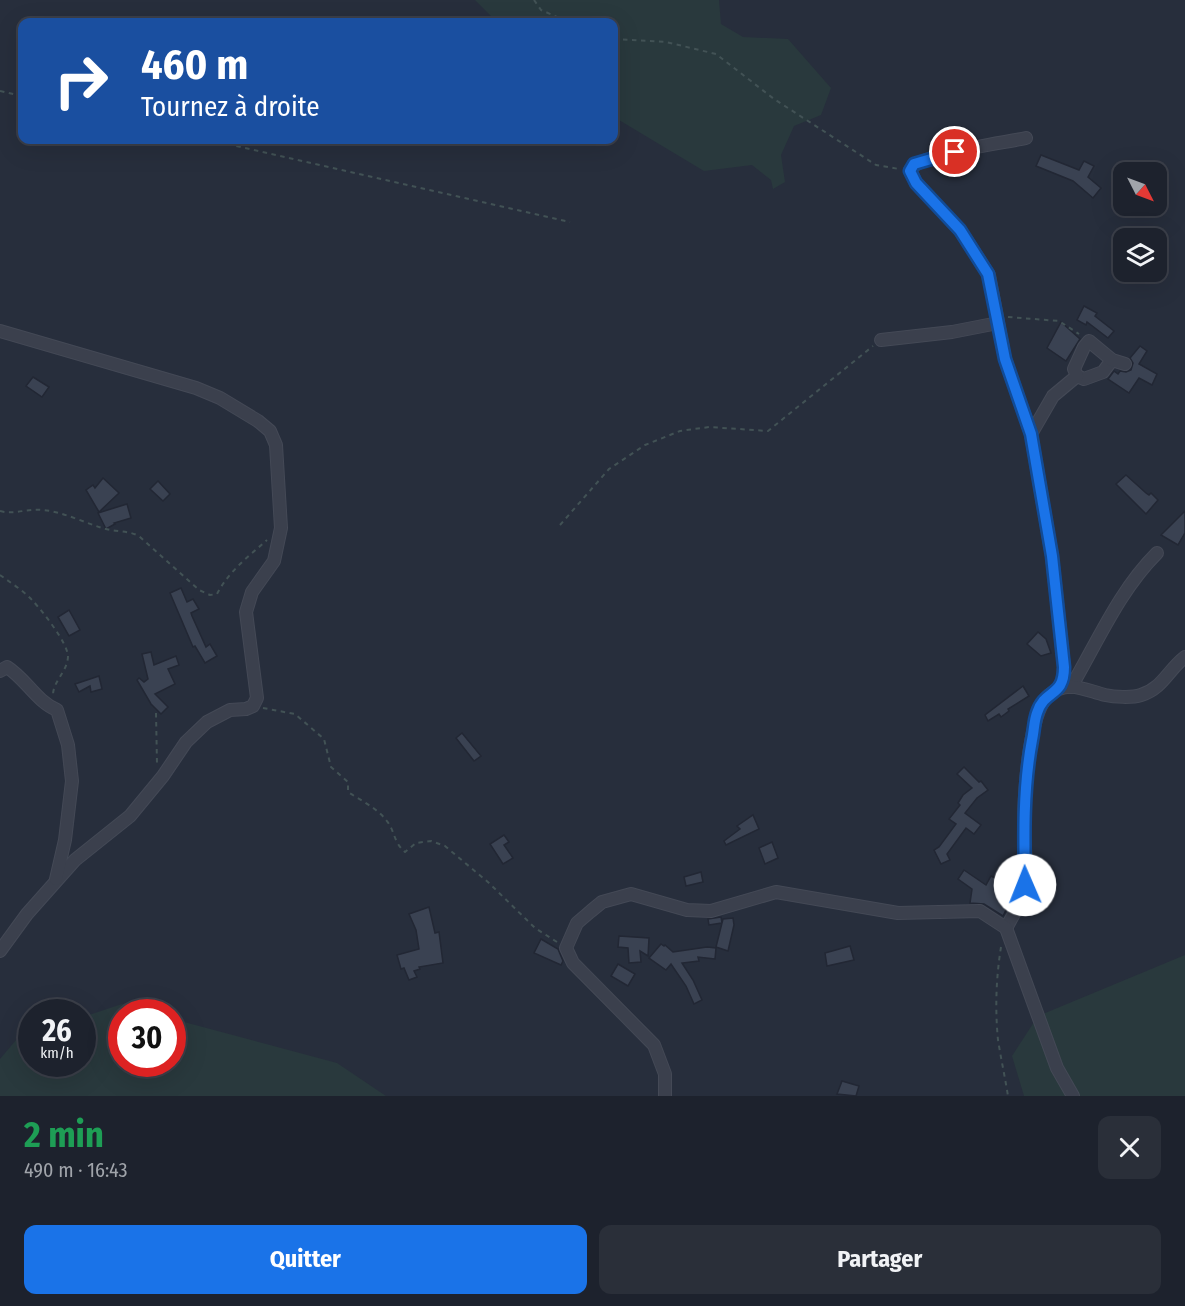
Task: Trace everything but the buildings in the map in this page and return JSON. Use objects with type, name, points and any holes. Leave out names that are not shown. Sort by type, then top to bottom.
[{"type":"street","points":[[1026,138],[940,156],[914,164],[910,171],[916,183],[960,230],[988,274],[1005,359],[1031,434],[1052,556],[1066,687]]},
{"type":"street","points":[[881,340],[952,333],[998,323]]},
{"type":"street","points":[[0,331],[196,388],[220,398],[258,421],[270,431],[276,445],[281,528],[274,561],[252,592],[246,612],[257,699],[253,706],[230,710],[207,722],[186,742],[130,816],[75,860],[27,914],[0,951]]},
{"type":"street","points":[[1112,360],[1103,372],[1084,379],[1077,376],[1074,369],[1089,341],[1112,360],[1125,364]]},
{"type":"street","points":[[1031,434],[1053,396],[1077,376]]},
{"type":"street","points":[[1066,687],[1134,579],[1157,553]]},
{"type":"street","points":[[1006,928],[1020,903],[1025,885],[1024,824],[1028,771],[1037,711],[1047,696],[1066,687],[1085,688],[1106,696],[1139,696],[1157,688],[1179,668],[1185,657]]},
{"type":"street","points":[[0,671],[7,667],[18,674],[46,706],[57,710],[68,745],[72,781],[65,840],[55,884]]},
{"type":"street","points":[[665,1096],[665,1074],[654,1045],[573,963],[566,948],[573,930],[591,911],[602,902],[631,894],[687,910],[711,911],[776,892],[897,913],[980,911],[1006,928],[1057,1068],[1073,1096]]},
{"type":"path","points":[[534,0],[541,10],[560,18]]},
{"type":"path","points":[[618,39],[666,42],[716,54],[774,99],[876,165],[910,171]]},
{"type":"path","points":[[0,91],[18,95]]},
{"type":"path","points":[[228,144],[570,222]]},
{"type":"path","points":[[998,323],[1007,317],[1059,321],[1089,341]]},
{"type":"path","points":[[560,525],[609,469],[645,445],[680,432],[709,427],[768,431],[881,340]]},
{"type":"path","points":[[0,511],[7,513],[35,509],[46,510],[106,529],[128,531],[139,536],[199,590],[210,595],[217,594],[222,583],[243,561],[281,528]]},
{"type":"path","points":[[0,575],[32,600],[64,644],[68,656],[66,666],[53,689],[57,710]]},
{"type":"path","points":[[257,699],[262,708],[295,714],[324,739],[331,767],[348,782],[348,792],[377,810],[388,821],[398,846],[405,852],[416,843],[431,841],[445,846],[489,883],[535,928],[566,948]]},
{"type":"path","points":[[154,787],[157,763],[156,713]]},
{"type":"path","points":[[1001,946],[996,974],[996,999],[998,1040],[1008,1096]]},
{"type":"shaded area","points":[[475,0],[719,0],[721,24],[743,37],[788,39],[831,88],[821,115],[794,126],[781,155],[785,182],[773,189],[771,180],[752,165],[704,171],[618,119],[618,18],[493,18]]},
{"type":"shaded area","points":[[1185,955],[1185,1096],[1024,1096],[1012,1056],[1038,1016]]},
{"type":"shaded area","points":[[108,1009],[108,1077],[186,1077],[186,1022],[337,1063],[386,1096],[0,1096],[0,1059],[18,1039],[18,1077],[96,1077],[96,1013]]},
{"type":"route","points":[[955,152],[914,164],[910,171],[916,183],[960,230],[988,274],[1005,359],[1031,434],[1052,556],[1064,667],[1064,680],[1060,687],[1047,696],[1037,711],[1028,761],[1024,824],[1025,885]]}]
